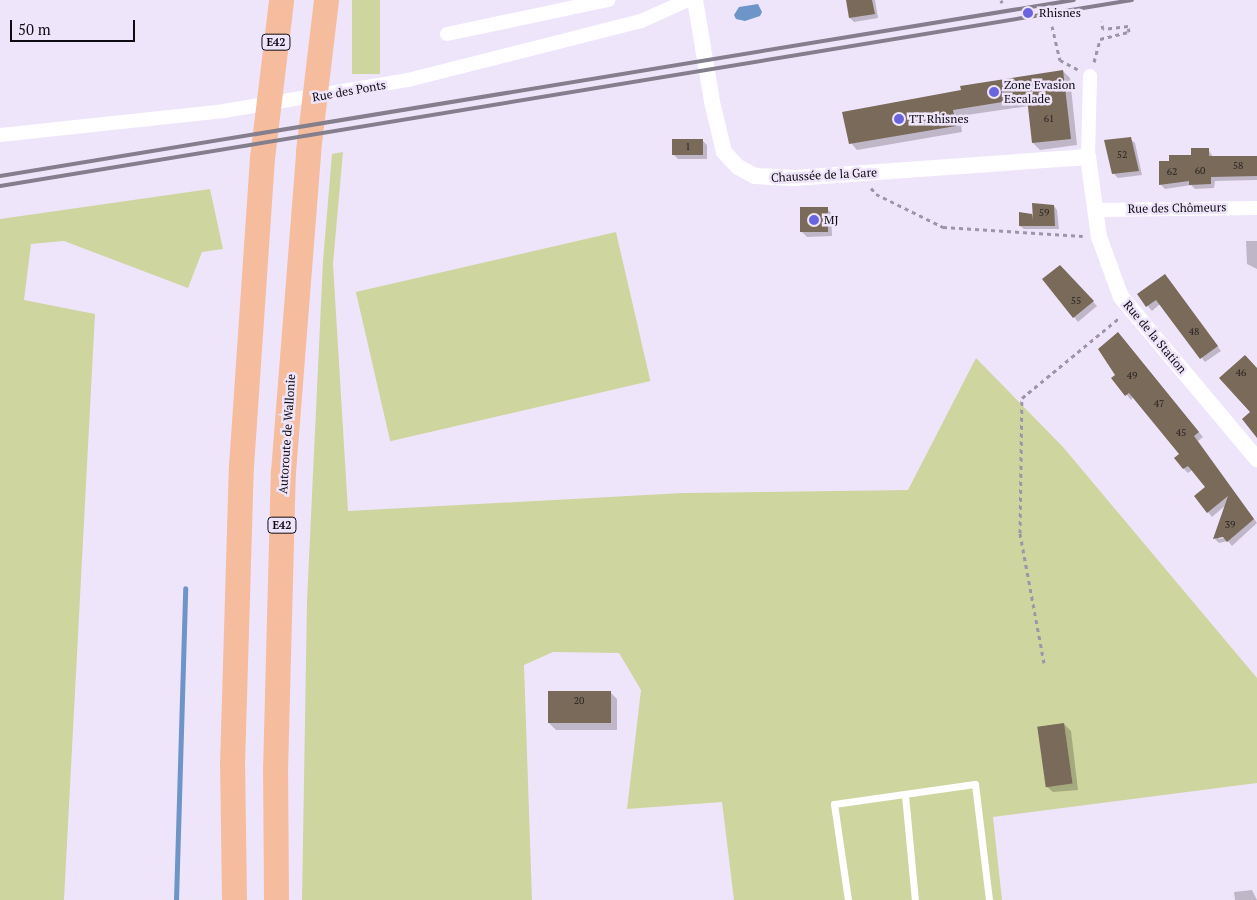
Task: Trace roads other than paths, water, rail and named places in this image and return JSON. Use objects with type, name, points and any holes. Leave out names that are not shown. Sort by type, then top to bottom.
[{"type":"highway","name":"E42","points":[[234,900],[232,765],[241,466],[262,158],[281,0]]},
{"type":"highway","name":"Autoroute de Wallonie","points":[[276,900],[275,771],[283,472],[308,151],[326,0]]},
{"type":"street","points":[[448,34],[608,0]]},
{"type":"street","name":"Rue des Ponts","points":[[0,135],[224,112],[408,80],[641,21],[688,0]]},
{"type":"street","name":"Chaussée de la Gare","points":[[695,0],[712,102],[724,152],[738,167],[755,176],[794,178],[1088,157]]},
{"type":"street","name":"Rue de la Station","points":[[1090,76],[1088,157],[1100,238],[1121,296],[1257,459]]},
{"type":"street","name":"Rue des Chômeurs","points":[[1097,210],[1257,208]]},
{"type":"lane","points":[[848,900],[834,804],[975,784],[989,900]]},
{"type":"lane","points":[[905,795],[915,900]]},
{"type":"water","points":[[758,4],[762,12],[760,16],[745,21],[736,19],[734,15],[739,7]]},
{"type":"waterway","points":[[176,900],[185,588]]},
{"type":"railway","points":[[0,176],[1074,0]]},
{"type":"railway","points":[[0,186],[1132,0]]},
{"type":"place","name":"Rhisnes","points":[[1028,13]]},
{"type":"place","name":"Zone Evasion Escalade","points":[[994,92]]},
{"type":"place","name":"TT Rhisnes","points":[[899,119]]},
{"type":"place","name":"MJ","points":[[814,220]]}]
